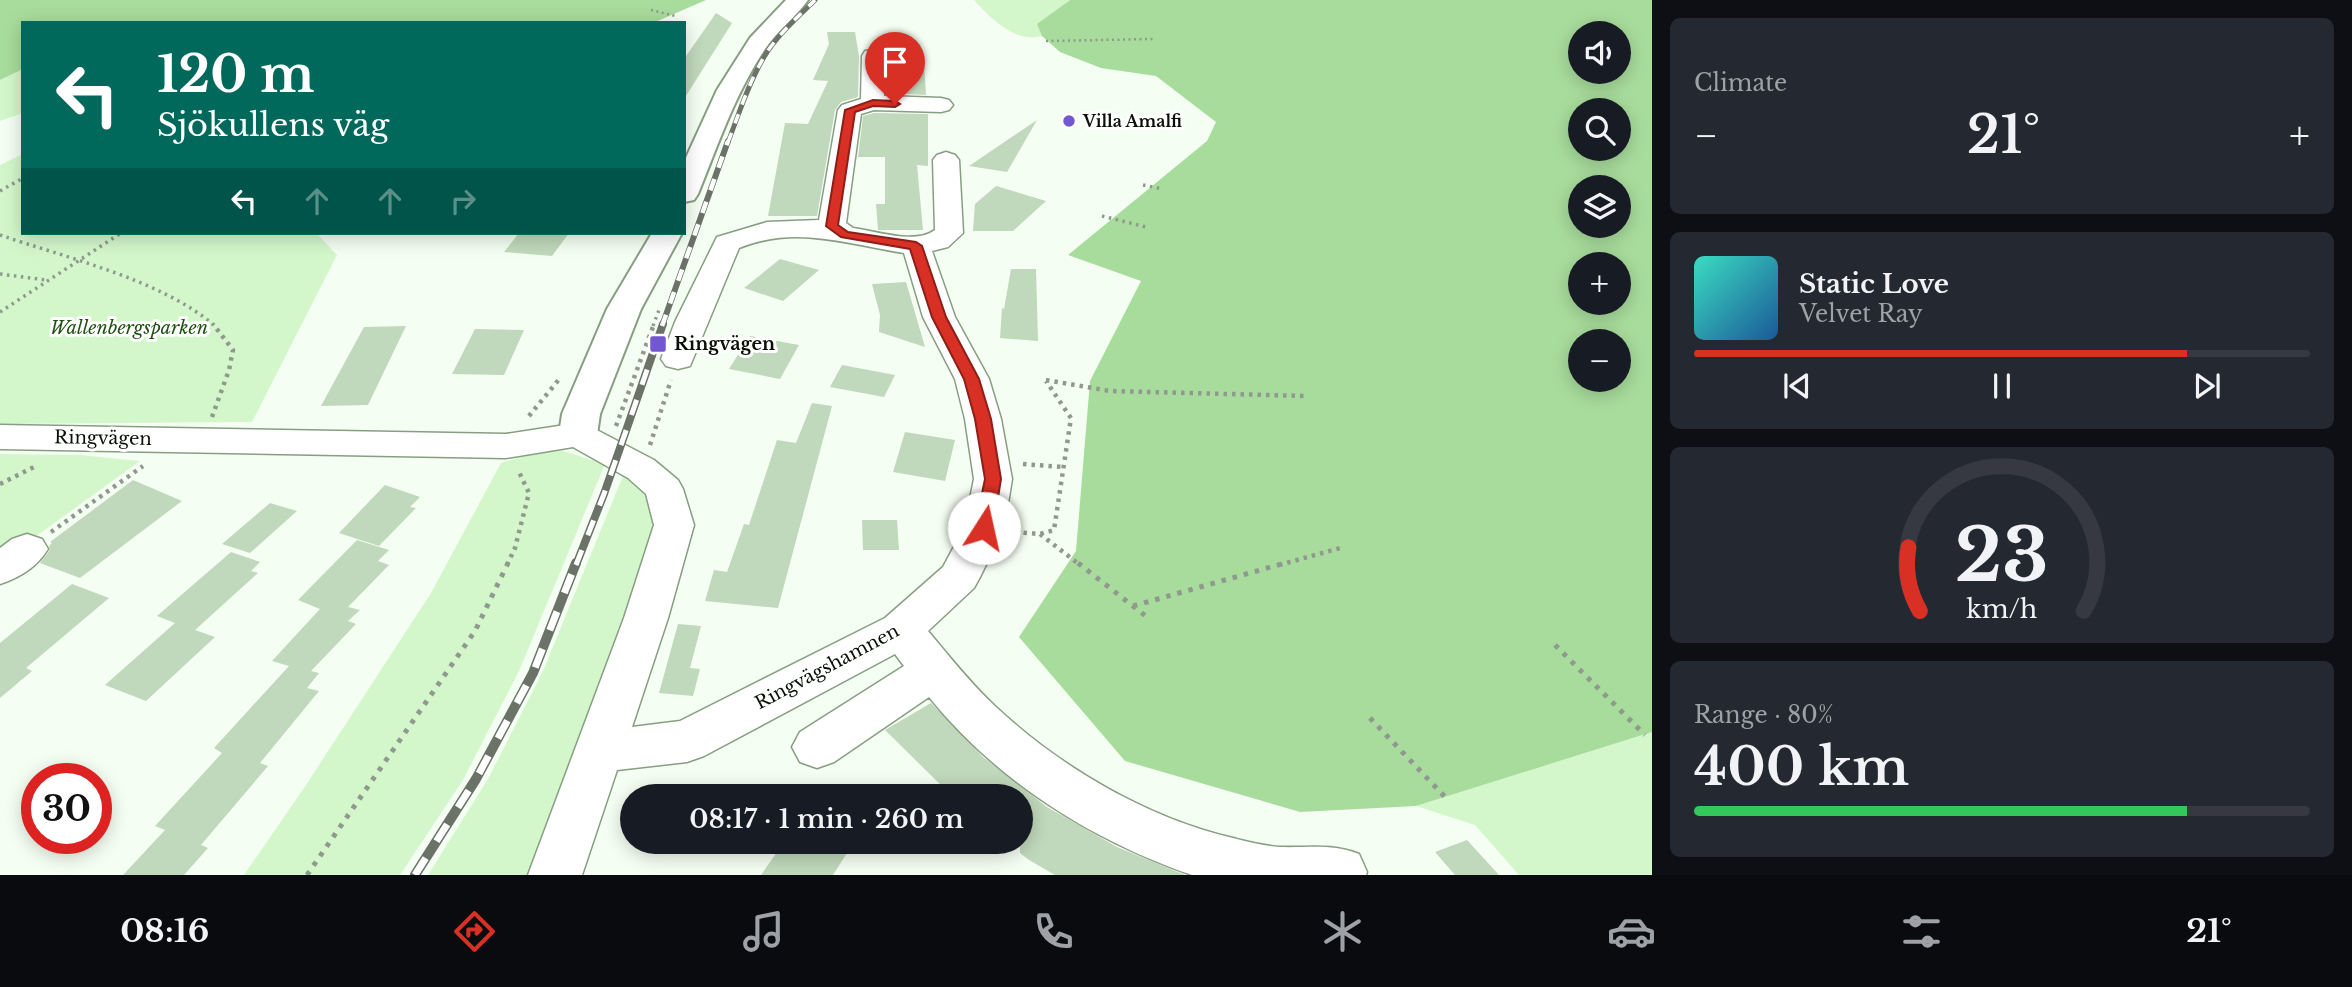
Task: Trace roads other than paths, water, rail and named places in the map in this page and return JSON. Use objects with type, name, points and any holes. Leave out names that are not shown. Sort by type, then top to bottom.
[{"type":"main road","points":[[686,189],[726,94],[754,45],[798,0]]},
{"type":"main road","points":[[597,430],[581,414],[624,309],[666,235]]},
{"type":"street","points":[[873,56],[873,103]]},
{"type":"street","points":[[941,105],[873,103],[850,110],[832,226],[845,235],[916,246],[937,241],[949,233],[946,160]]},
{"type":"street","points":[[678,359],[691,322],[727,243],[746,234],[773,229],[835,229]]},
{"type":"street","name":"Ringvägshamnen","points":[[600,751],[687,741],[901,629],[959,577],[984,528],[993,479],[983,419],[972,379],[939,317],[916,246]]},
{"type":"street","points":[[555,875],[646,618],[674,525],[664,489],[597,430]]},
{"type":"street","name":"Ringvägen","points":[[0,437],[506,446],[597,430]]},
{"type":"street","points":[[901,629],[981,723],[1014,752],[1101,811],[1187,848],[1261,870],[1340,872]]},
{"type":"street","points":[[817,747],[934,670]]},
{"type":"railway","points":[[728,142],[748,88],[764,57],[781,34],[815,0]]},
{"type":"railway","points":[[662,326],[728,141]]},
{"type":"railway","points":[[576,565],[604,494],[663,324]]},
{"type":"railway","points":[[415,875],[476,779],[533,673],[576,563]]},
{"type":"place","name":"Villa Amalfi","points":[[1069,121]]},
{"type":"place","name":"Ringvägen","points":[[658,344]]},
{"type":"park label","name":"Wallenbergsparken","points":[[129,328]]}]
